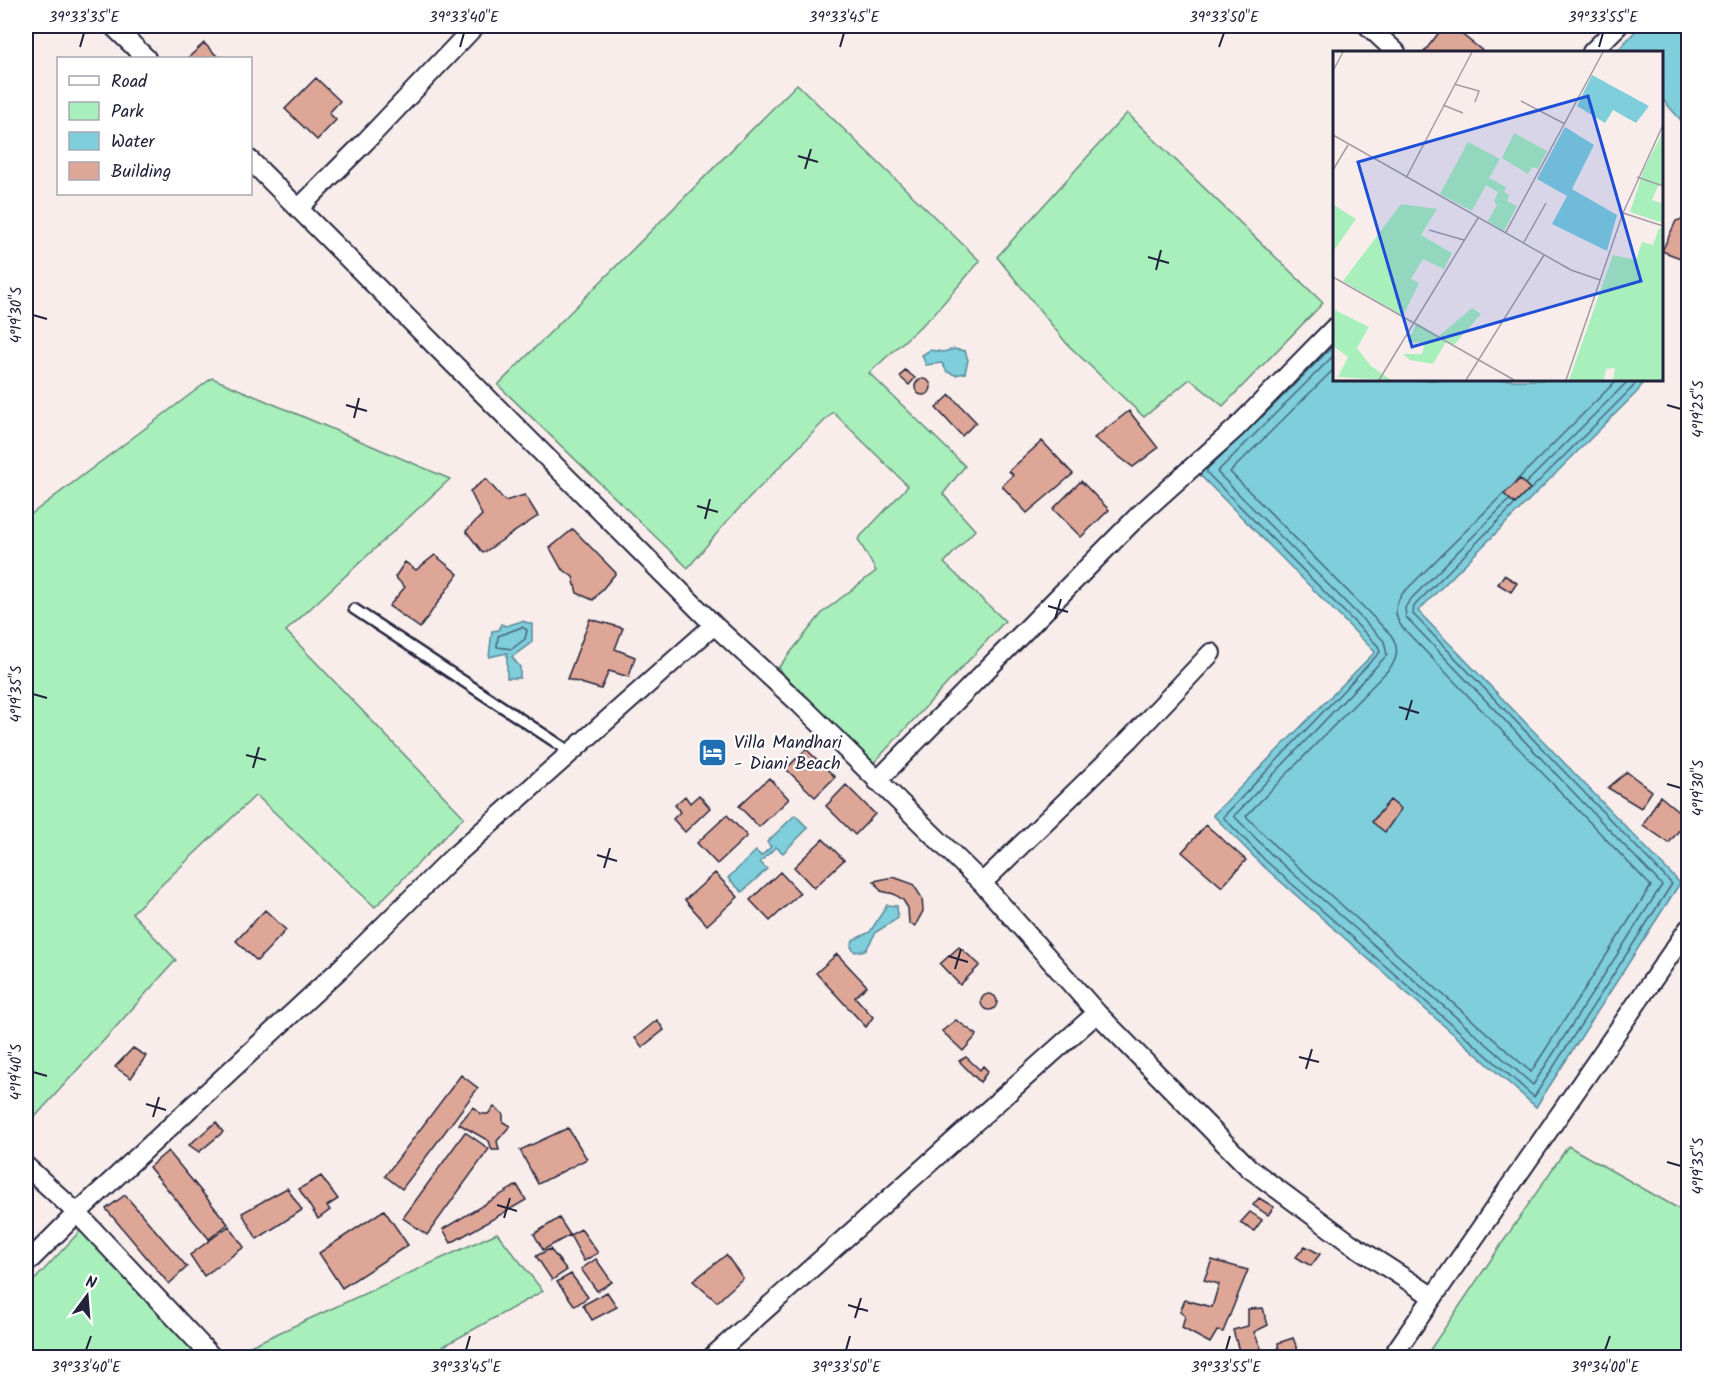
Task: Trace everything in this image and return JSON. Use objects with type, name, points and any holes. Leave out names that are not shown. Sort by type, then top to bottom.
[{"type":"street","points":[[113,26],[145,57]]},
{"type":"street","points":[[299,208],[475,26]]},
{"type":"street","points":[[1368,26],[1395,51]]},
{"type":"street","points":[[1593,51],[1618,26]]},
{"type":"street","points":[[252,162],[508,421],[619,527],[714,625],[801,705],[982,883],[1097,1013],[1249,1168],[1350,1244],[1432,1296]]},
{"type":"street","points":[[877,781],[1098,555],[1236,428],[1333,330]]},
{"type":"street","points":[[26,1264],[76,1213],[339,970],[451,860],[569,752],[714,625]]},
{"type":"street","points":[[982,883],[1130,739],[1211,653]]},
{"type":"street","points":[[1391,1358],[1689,929]]},
{"type":"street","points":[[711,1358],[1097,1013]]},
{"type":"street","points":[[26,1166],[76,1213],[213,1358]]},
{"type":"lane","points":[[354,609],[569,752]]},
{"type":"green space","points":[[797,84],[980,261],[933,315],[869,373],[965,466],[943,494],[975,530],[944,563],[1005,621],[870,767],[778,668],[823,612],[876,571],[858,539],[908,486],[833,412],[728,520],[688,568],[498,385]]},
{"type":"green space","points":[[1127,113],[1323,303],[1223,406],[1190,379],[1144,417],[1067,344],[997,257]]},
{"type":"green space","points":[[212,378],[450,479],[286,631],[464,817],[375,907],[256,795],[132,913],[176,960],[26,1127],[26,518]]},
{"type":"green space","points":[[1568,1146],[1688,1214],[1688,1357],[1425,1357]]},
{"type":"green space","points":[[82,1229],[201,1357],[54,1358],[26,1351],[26,1289]]},
{"type":"green space","points":[[497,1233],[543,1291],[424,1357],[226,1357]]},
{"type":"water","points":[[1640,26],[1688,26],[1688,128],[1663,100],[1663,51],[1617,51]]},
{"type":"water","points":[[1333,337],[1333,381],[1643,381],[1638,391],[1418,611],[1680,883],[1536,1107],[1262,865],[1213,815],[1375,652],[1196,471]]},
{"type":"water","points":[[954,349],[965,351],[968,360],[965,373],[955,375],[947,372],[942,363],[926,365],[922,355],[930,350],[943,352]]},
{"type":"water","points":[[522,621],[532,624],[532,642],[512,657],[520,667],[520,678],[507,678],[507,653],[489,657],[492,631],[499,630],[501,624],[506,626]]},
{"type":"water","points":[[795,815],[808,828],[783,853],[776,847],[760,862],[767,869],[742,892],[728,878],[756,851],[761,856],[771,847],[767,842]]},
{"type":"water","points":[[887,905],[897,906],[898,918],[876,932],[866,950],[855,952],[851,947],[853,940],[870,932]]},
{"type":"building","points":[[1444,26],[1451,26],[1483,51],[1425,51]]},
{"type":"building","points":[[204,43],[218,57],[189,57]]},
{"type":"building","points":[[316,78],[340,101],[329,113],[336,120],[317,140],[285,109]]},
{"type":"building","points":[[1688,217],[1688,261],[1663,251],[1676,221]]},
{"type":"building","points":[[905,370],[915,378],[909,385],[900,377]]},
{"type":"building","points":[[920,379],[926,379],[931,387],[929,393],[920,395],[915,390],[915,384]]},
{"type":"building","points":[[950,395],[976,422],[962,436],[936,408]]},
{"type":"building","points":[[1129,411],[1158,448],[1133,467],[1094,438]]},
{"type":"building","points":[[1042,441],[1073,474],[1027,513],[1002,486],[1013,475],[1009,471]]},
{"type":"building","points":[[486,479],[505,501],[525,495],[538,516],[483,553],[466,531],[482,515],[470,491]]},
{"type":"building","points":[[1520,479],[1530,489],[1515,504],[1504,494]]},
{"type":"building","points":[[1081,481],[1109,510],[1081,537],[1053,509]]},
{"type":"building","points":[[573,529],[616,573],[593,600],[577,593],[573,577],[561,568],[550,548]]},
{"type":"building","points":[[435,555],[458,574],[420,628],[389,606],[405,587],[395,577],[405,562],[416,570]]},
{"type":"building","points":[[1504,575],[1517,583],[1511,592],[1498,584]]},
{"type":"building","points":[[590,619],[623,628],[615,649],[635,657],[629,677],[609,671],[601,689],[567,679]]},
{"type":"building","points":[[806,749],[835,777],[815,797],[786,769]]},
{"type":"building","points":[[1627,772],[1652,791],[1641,808],[1608,788]]},
{"type":"building","points":[[769,778],[789,799],[759,827],[739,806]]},
{"type":"building","points":[[846,785],[875,814],[855,835],[826,806]]},
{"type":"building","points":[[699,795],[710,808],[685,832],[673,819],[680,812],[675,805],[685,796],[690,803]]},
{"type":"building","points":[[1660,796],[1688,819],[1669,843],[1643,825]]},
{"type":"building","points":[[1390,800],[1401,809],[1385,832],[1372,822]]},
{"type":"building","points":[[727,815],[747,836],[717,864],[697,843]]},
{"type":"building","points":[[1206,825],[1246,860],[1222,887],[1182,852]]},
{"type":"building","points":[[823,839],[844,860],[814,888],[794,867]]},
{"type":"building","points":[[780,872],[800,893],[770,921],[750,900]]},
{"type":"building","points":[[715,873],[738,897],[707,925],[685,900]]},
{"type":"building","points":[[893,877],[913,884],[922,898],[923,911],[915,926],[909,923],[908,908],[903,900],[894,894],[881,891],[874,881]]},
{"type":"building","points":[[265,910],[286,930],[257,961],[236,941]]},
{"type":"building","points":[[959,947],[980,965],[960,985],[940,964]]},
{"type":"building","points":[[837,954],[867,986],[855,997],[873,1017],[866,1027],[816,973]]},
{"type":"building","points":[[986,994],[992,994],[997,1002],[995,1008],[986,1010],[981,1005],[981,999]]},
{"type":"building","points":[[657,1020],[664,1030],[642,1047],[635,1038]]},
{"type":"building","points":[[956,1020],[977,1035],[963,1051],[942,1031]]},
{"type":"building","points":[[133,1048],[146,1056],[131,1078],[115,1067]]},
{"type":"building","points":[[966,1057],[980,1070],[983,1066],[988,1071],[980,1082],[959,1061]]},
{"type":"building","points":[[461,1075],[478,1088],[402,1189],[385,1176]]},
{"type":"building","points":[[473,1107],[481,1114],[488,1114],[494,1107],[503,1114],[503,1122],[510,1126],[497,1141],[499,1150],[492,1150],[489,1141],[459,1124]]},
{"type":"building","points":[[216,1122],[223,1132],[199,1152],[189,1145]]},
{"type":"building","points":[[568,1128],[587,1159],[538,1184],[520,1150]]},
{"type":"building","points":[[465,1132],[489,1149],[427,1235],[403,1218]]},
{"type":"building","points":[[168,1151],[228,1224],[209,1239],[149,1167]]},
{"type":"building","points":[[321,1176],[338,1199],[327,1206],[330,1210],[318,1219],[299,1189]]},
{"type":"building","points":[[517,1185],[526,1200],[451,1243],[443,1229]]},
{"type":"building","points":[[287,1188],[302,1210],[257,1239],[242,1213]]},
{"type":"building","points":[[125,1195],[187,1267],[169,1284],[106,1209]]},
{"type":"building","points":[[1259,1198],[1274,1207],[1268,1215],[1253,1205]]},
{"type":"building","points":[[384,1210],[408,1245],[342,1288],[319,1253]]},
{"type":"building","points":[[1250,1212],[1262,1220],[1254,1231],[1240,1223]]},
{"type":"building","points":[[559,1218],[570,1235],[543,1250],[534,1234]]},
{"type":"building","points":[[229,1226],[244,1247],[204,1276],[190,1255]]},
{"type":"building","points":[[581,1229],[598,1253],[584,1261],[570,1235]]},
{"type":"building","points":[[1305,1246],[1320,1254],[1311,1266],[1296,1257]]},
{"type":"building","points":[[550,1249],[567,1270],[552,1280],[536,1256]]},
{"type":"building","points":[[726,1255],[743,1278],[717,1302],[693,1281]]},
{"type":"building","points":[[596,1259],[612,1282],[597,1291],[581,1269]]},
{"type":"building","points":[[1212,1260],[1248,1270],[1223,1332],[1217,1331],[1210,1343],[1182,1328],[1185,1316],[1180,1312],[1185,1300],[1212,1307],[1219,1284],[1204,1280]]},
{"type":"building","points":[[571,1274],[588,1297],[575,1306],[557,1282]]},
{"type":"building","points":[[607,1292],[617,1307],[592,1320],[583,1305]]},
{"type":"building","points":[[1263,1308],[1268,1325],[1254,1332],[1265,1357],[1279,1353],[1278,1343],[1293,1338],[1301,1358],[1241,1358],[1233,1330],[1248,1326],[1248,1309]]},
{"type":"place","name":"Villa Mandhari - Diani Beach","points":[[713,753]]}]
